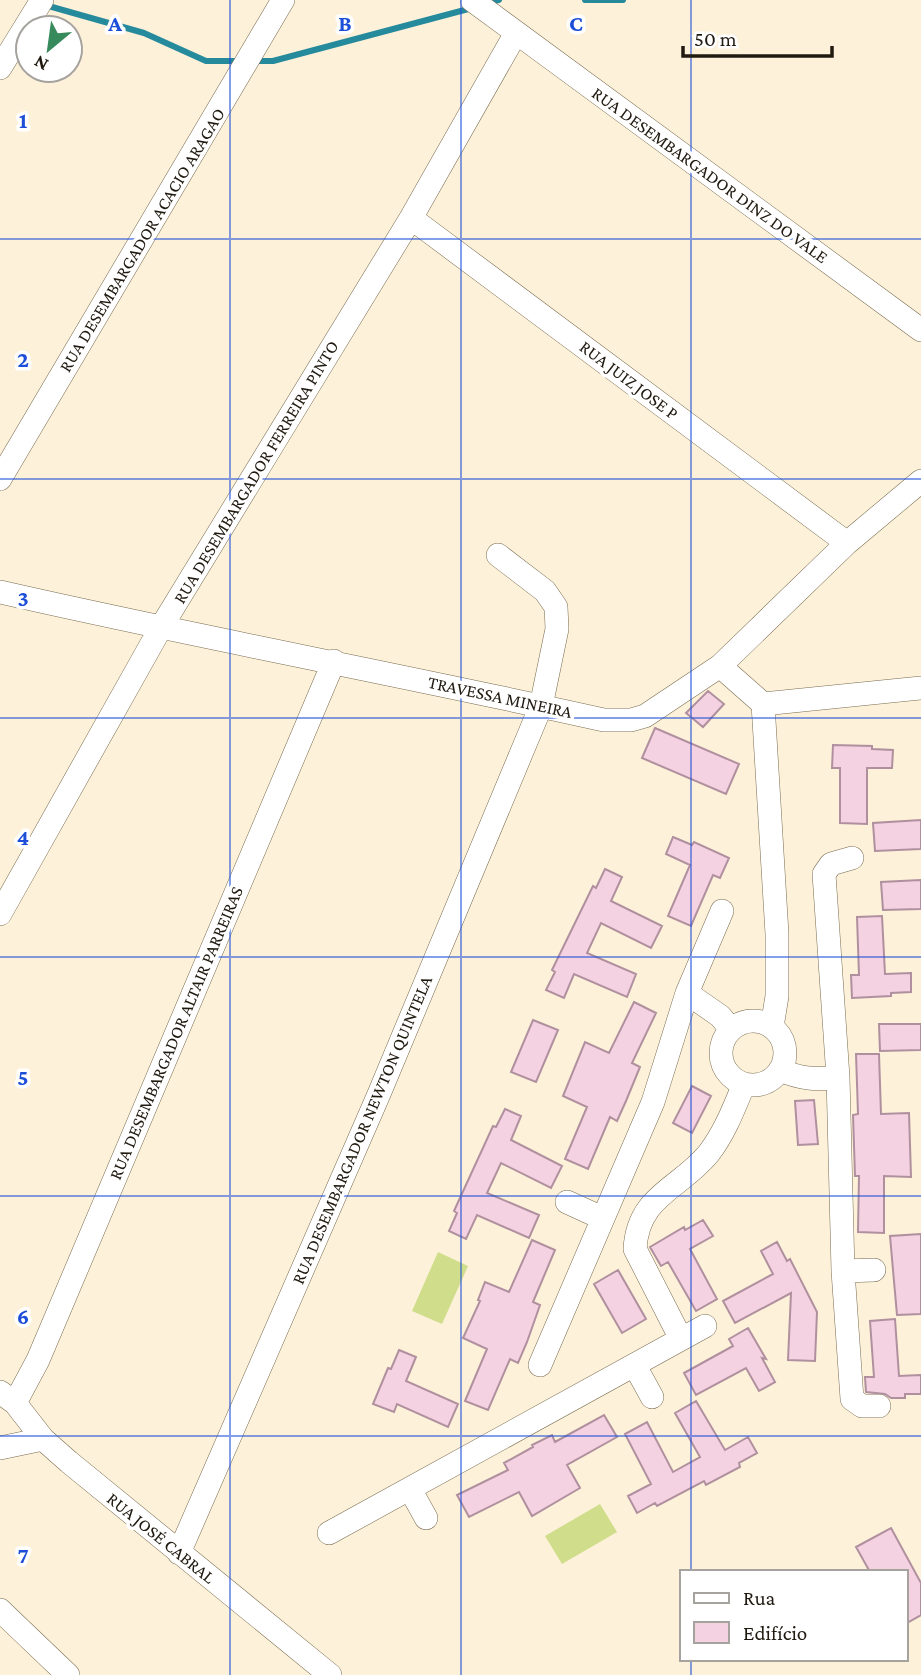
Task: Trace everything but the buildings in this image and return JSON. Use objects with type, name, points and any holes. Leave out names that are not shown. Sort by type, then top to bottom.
[{"type":"street","points":[[0,68],[42,0]]},
{"type":"street","name":"RUA DESEMBARGADOR ACACIO ARAGAO","points":[[0,479],[283,0]]},
{"type":"street","name":"RUA DESEMBARGADOR DINZ DO VALE","points":[[472,0],[921,330]]},
{"type":"street","name":"RUA DESEMBARGADOR FERREIRA PINTO","points":[[0,914],[160,629],[411,218],[507,27]]},
{"type":"street","name":"RUA JUIZ JOSE P","points":[[411,218],[847,543]]},
{"type":"street","name":"TRAVESSA MINEIRA","points":[[0,592],[160,629],[334,662],[604,720],[631,720],[660,708],[720,666],[847,543],[921,481]]},
{"type":"street","name":"RUA DESEMBARGADOR NEWTON QUINTELA","points":[[179,1553],[379,1094],[541,706],[557,629],[556,607],[545,591],[498,555]]},
{"type":"street","name":"RUA DESEMBARGADOR ALTAIR PARREIRAS","points":[[8,1397],[43,1347],[334,662]]},
{"type":"street","points":[[720,666],[763,704],[777,934],[777,996],[772,1027]]},
{"type":"street","points":[[763,704],[921,688]]},
{"type":"street","points":[[852,858],[831,864],[824,874],[838,1077],[843,1271],[852,1399],[862,1406],[879,1406]]},
{"type":"street","points":[[540,1365],[653,1102],[687,993],[722,911]]},
{"type":"street","points":[[687,993],[720,1016],[731,1029]]},
{"type":"street","points":[[748,1021],[757,1021],[772,1027],[782,1040],[785,1057],[780,1070],[771,1080],[764,1084],[744,1084],[728,1074],[720,1056],[721,1046],[731,1029],[748,1021]]},
{"type":"street","points":[[780,1070],[803,1079],[838,1077]]},
{"type":"street","points":[[681,1339],[635,1249],[636,1235],[642,1219],[658,1196],[690,1172],[716,1143],[744,1084]]},
{"type":"street","points":[[567,1202],[603,1218]]},
{"type":"street","points":[[843,1271],[874,1270]]},
{"type":"street","points":[[329,1533],[705,1326]]},
{"type":"street","points":[[635,1366],[652,1397]]},
{"type":"street","name":"RUA JOSÉ CABRAL","points":[[8,1397],[43,1439],[330,1675]]},
{"type":"street","points":[[0,1448],[43,1439]]},
{"type":"street","points":[[410,1489],[426,1518]]},
{"type":"street","points":[[0,1610],[68,1675]]},
{"type":"green space","points":[[438,1252],[468,1266],[442,1324],[412,1311]]},
{"type":"green space","points":[[600,1504],[617,1532],[562,1564],[545,1536]]},
{"type":"waterway","points":[[486,4],[499,0]]},
{"type":"waterway","points":[[585,0],[623,0]]},
{"type":"waterway","points":[[45,5],[144,33],[206,61],[241,61]]},
{"type":"waterway","points":[[252,61],[273,61],[472,8]]}]
